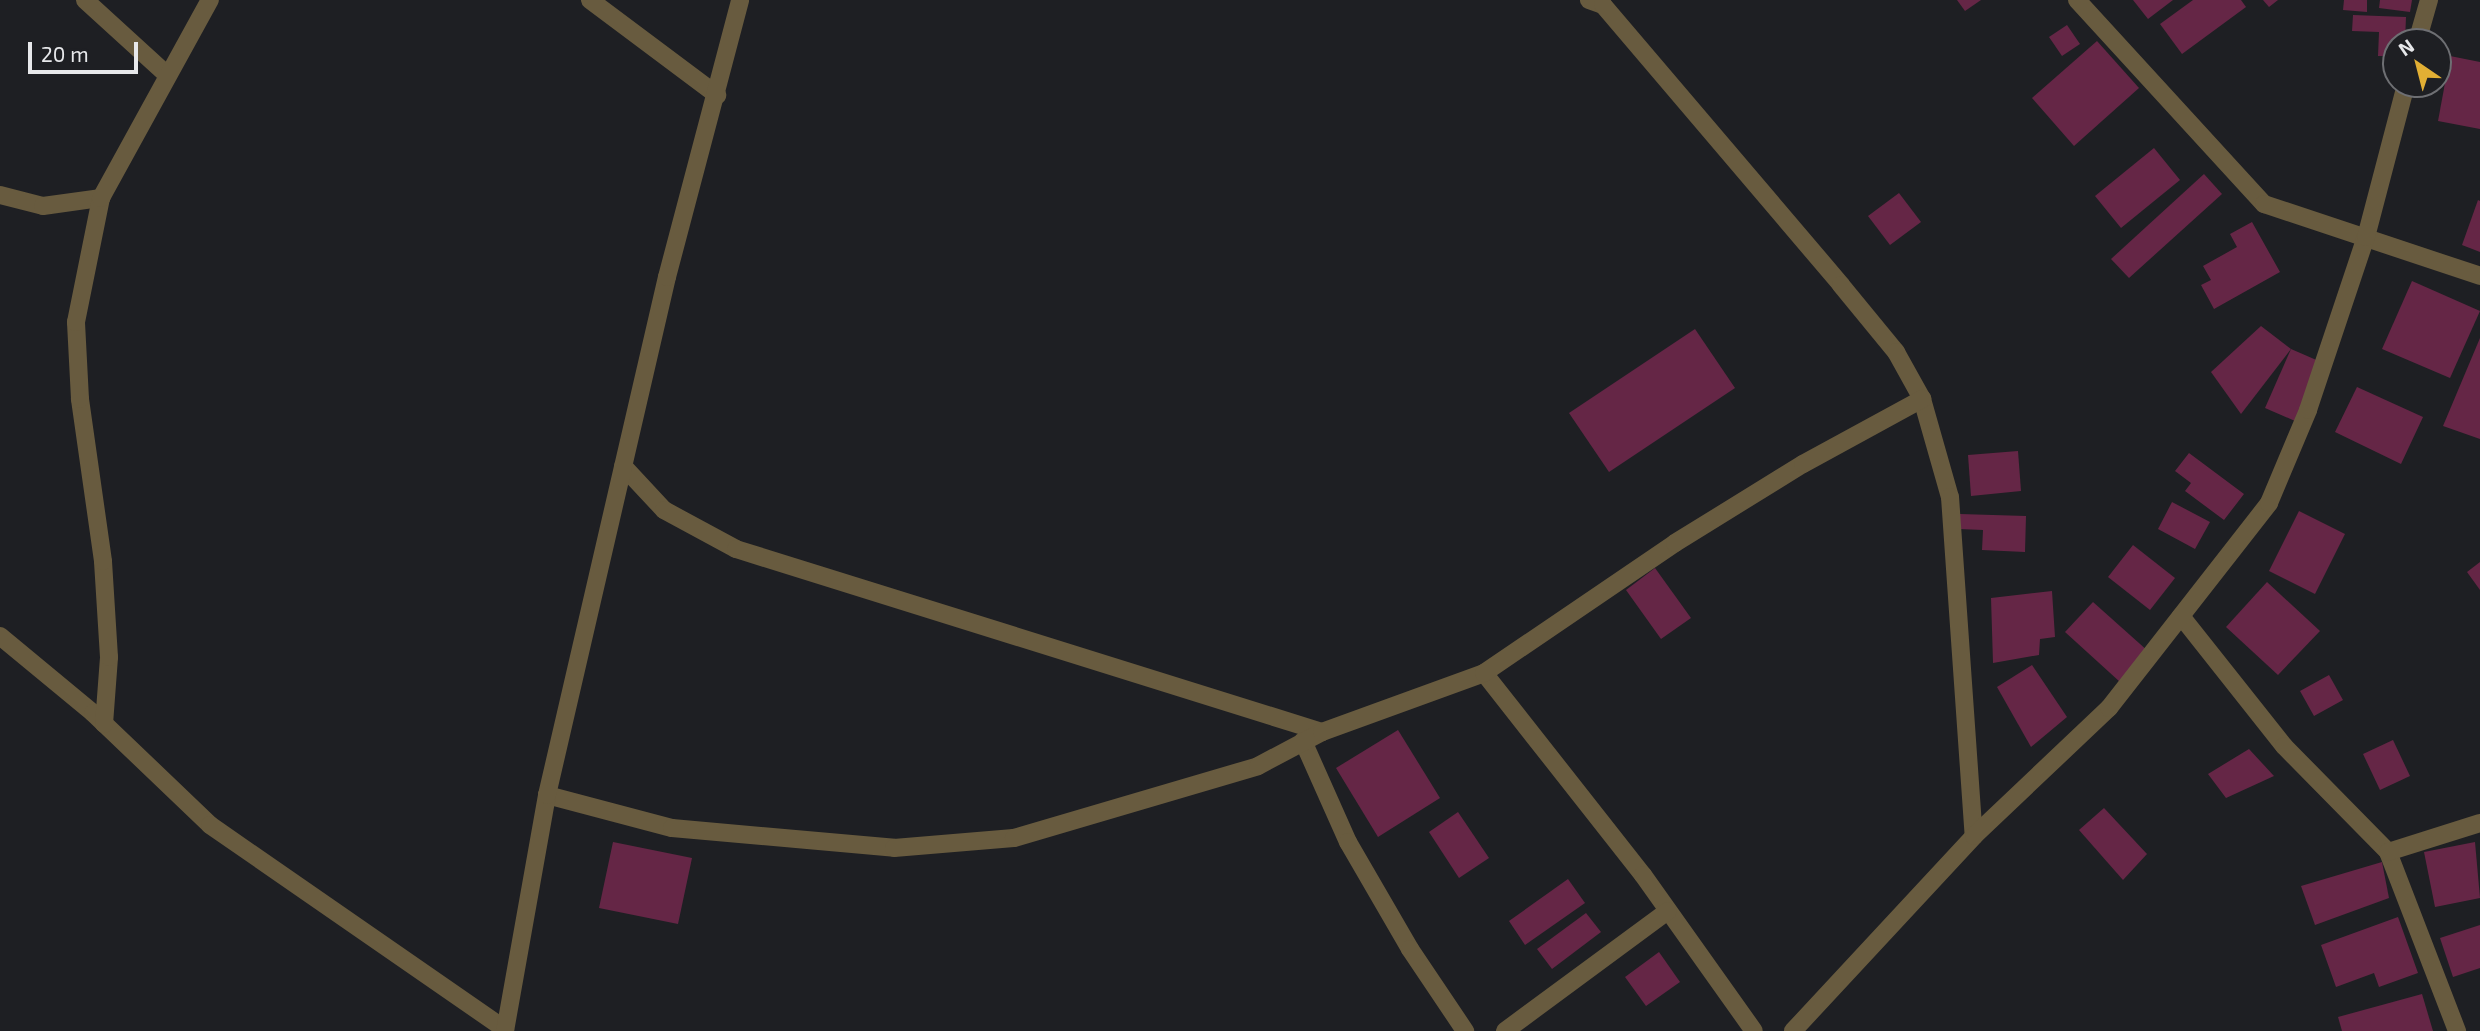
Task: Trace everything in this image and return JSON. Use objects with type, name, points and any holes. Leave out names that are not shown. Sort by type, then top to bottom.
[{"type":"street","points":[[85,0],[166,74]]},
{"type":"street","points":[[104,724],[109,657],[103,561],[80,399],[76,323],[101,198],[166,74],[210,0]]},
{"type":"street","points":[[590,0],[717,95]]},
{"type":"street","points":[[0,636],[104,724],[210,825],[505,1030],[547,794],[667,277],[740,0]]},
{"type":"street","points":[[2077,0],[2263,204],[2480,276]]},
{"type":"street","points":[[2421,28],[2428,0]]},
{"type":"street","points":[[1600,2],[1888,343],[1922,399],[1950,497],[1974,836]]},
{"type":"street","points":[[1793,1031],[1974,836],[2109,708],[2269,503],[2308,410],[2366,237],[2402,98]]},
{"type":"street","points":[[0,195],[43,206],[101,198]]},
{"type":"street","points":[[547,794],[672,828],[894,848],[1014,838],[1258,766],[1322,732],[1484,673],[1675,543],[1803,464],[1922,399]]},
{"type":"street","points":[[622,466],[664,510],[736,549],[1322,732]]},
{"type":"street","points":[[2181,615],[2284,746],[2388,852],[2457,1031]]},
{"type":"street","points":[[1484,673],[1668,911],[1754,1031]]},
{"type":"street","points":[[1303,741],[1348,842],[1410,949],[1465,1031]]},
{"type":"street","points":[[2388,852],[2480,823]]},
{"type":"street","points":[[1505,1031],[1668,911]]},
{"type":"building","points":[[1957,0],[1981,0],[1965,11]]},
{"type":"building","points":[[2133,0],[2173,0],[2148,19]]},
{"type":"building","points":[[2193,0],[2241,0],[2246,7],[2182,54],[2160,24]]},
{"type":"building","points":[[2263,0],[2278,0],[2269,7]]},
{"type":"building","points":[[2344,0],[2367,0],[2367,12],[2343,10]]},
{"type":"building","points":[[2380,0],[2412,0],[2410,12],[2379,8]]},
{"type":"building","points":[[2353,15],[2406,17],[2406,28],[2382,28],[2382,56],[2378,56],[2379,32],[2352,31]]},
{"type":"building","points":[[2067,25],[2080,44],[2062,56],[2049,37]]},
{"type":"building","points":[[2097,41],[2139,88],[2074,146],[2032,98]]},
{"type":"building","points":[[2452,56],[2480,62],[2480,129],[2438,121],[2442,98],[2452,98]]},
{"type":"building","points":[[2154,148],[2180,180],[2121,228],[2095,196]]},
{"type":"building","points":[[2204,174],[2222,194],[2129,278],[2111,259]]},
{"type":"building","points":[[1899,193],[1921,222],[1890,245],[1868,216]]},
{"type":"building","points":[[2478,200],[2480,201],[2480,252],[2462,245]]},
{"type":"building","points":[[2252,222],[2280,272],[2214,309],[2201,285],[2211,280],[2203,266],[2237,247],[2230,234]]},
{"type":"building","points":[[2412,281],[2480,311],[2450,378],[2382,349]]},
{"type":"building","points":[[2261,326],[2291,349],[2241,414],[2211,372]]},
{"type":"building","points":[[1695,329],[1735,388],[1609,472],[1569,413]]},
{"type":"building","points":[[2480,338],[2480,439],[2443,426]]},
{"type":"building","points":[[2291,349],[2321,362],[2295,421],[2265,408]]},
{"type":"building","points":[[2357,387],[2423,417],[2401,464],[2335,432]]},
{"type":"building","points":[[2018,451],[2021,491],[1971,496],[1968,455]]},
{"type":"building","points":[[2189,453],[2244,494],[2224,520],[2185,491],[2191,483],[2175,471]]},
{"type":"building","points":[[2172,502],[2210,522],[2195,549],[2158,529]]},
{"type":"building","points":[[2299,511],[2345,534],[2315,594],[2269,571]]},
{"type":"building","points":[[1960,514],[2026,516],[2025,552],[1982,550],[1983,530],[1959,529]]},
{"type":"building","points":[[2133,545],[2175,578],[2150,610],[2108,577]]},
{"type":"building","points":[[2480,562],[2480,590],[2467,572]]},
{"type":"building","points":[[1655,568],[1691,618],[1661,639],[1626,590]]},
{"type":"building","points":[[2267,582],[2320,631],[2278,675],[2226,627]]},
{"type":"building","points":[[2052,591],[2055,637],[2040,639],[2039,655],[1993,663],[1991,598]]},
{"type":"building","points":[[2093,602],[2149,652],[2120,682],[2065,632]]},
{"type":"building","points":[[2032,665],[2067,717],[2031,747],[1997,687]]},
{"type":"building","points":[[2329,675],[2343,700],[2314,716],[2300,691]]},
{"type":"building","points":[[1398,730],[1440,798],[1378,837],[1336,768]]},
{"type":"building","points":[[2393,740],[2410,776],[2380,790],[2363,754]]},
{"type":"building","points":[[2249,749],[2274,776],[2226,798],[2208,774]]},
{"type":"building","points":[[2104,808],[2147,854],[2123,880],[2079,830]]},
{"type":"building","points":[[1458,812],[1489,858],[1459,878],[1429,832]]},
{"type":"building","points":[[613,842],[692,858],[678,924],[599,908]]},
{"type":"building","points":[[2475,842],[2480,898],[2435,907],[2424,852]]},
{"type":"building","points":[[2382,862],[2389,898],[2315,925],[2301,886]]},
{"type":"building","points":[[1568,879],[1585,903],[1525,945],[1509,921]]},
{"type":"building","points":[[1586,913],[1601,932],[1552,969],[1537,949]]},
{"type":"building","points":[[2398,917],[2418,973],[2379,987],[2374,973],[2336,987],[2321,945]]},
{"type":"building","points":[[2480,925],[2480,968],[2453,977],[2440,938]]},
{"type":"building","points":[[1659,952],[1680,982],[1646,1006],[1625,977]]},
{"type":"building","points":[[2422,994],[2433,1031],[2342,1031],[2338,1017]]}]
